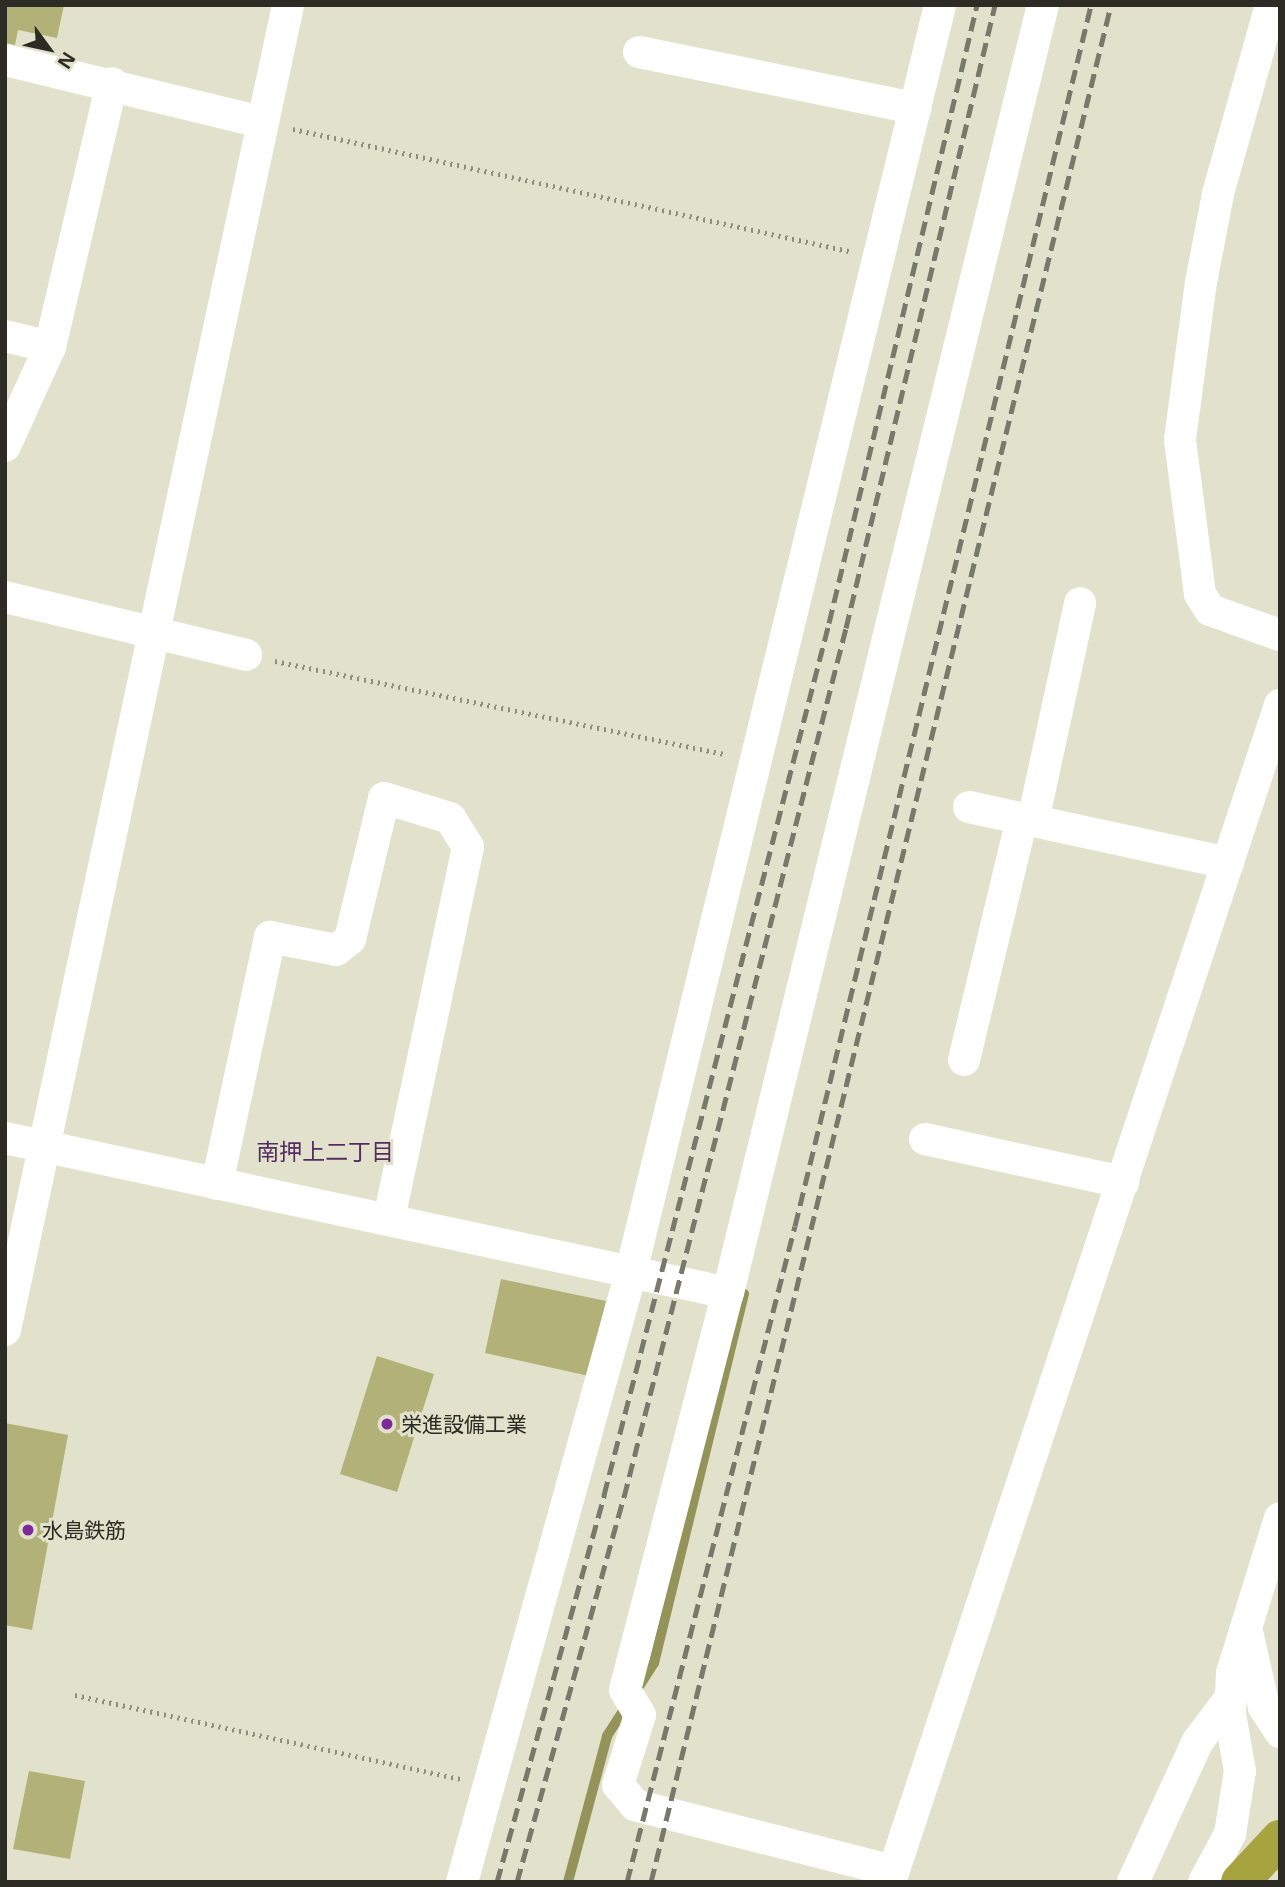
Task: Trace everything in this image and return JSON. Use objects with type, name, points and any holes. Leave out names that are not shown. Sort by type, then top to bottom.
[{"type":"highway","points":[[1240,1882],[1280,1839]]},
{"type":"street","points":[[5,1330],[288,5]]},
{"type":"street","points":[[462,1882],[631,1272],[757,760],[876,257],[940,5]]},
{"type":"street","points":[[1043,5],[728,1293],[625,1690],[640,1715],[618,1785],[635,1805],[892,1877],[1280,705]]},
{"type":"street","points":[[1271,5],[1219,194],[1201,282],[1180,440],[1200,594],[1210,610],[1280,635]]},
{"type":"street","points":[[639,52],[915,108]]},
{"type":"street","points":[[5,60],[112,83],[261,122]]},
{"type":"street","points":[[5,446],[50,347],[112,83]]},
{"type":"street","points":[[5,337],[50,347]]},
{"type":"street","points":[[5,597],[246,655]]},
{"type":"street","points":[[964,1060],[1028,820],[1080,603]]},
{"type":"street","points":[[217,1184],[270,937],[336,950],[350,939],[384,799],[450,818],[468,847],[389,1220]]},
{"type":"street","points":[[970,807],[1228,863]]},
{"type":"street","points":[[5,1139],[728,1293]]},
{"type":"street","points":[[925,1139],[1123,1182]]},
{"type":"street","points":[[1205,1882],[1230,1834],[1238,1784],[1231,1697],[1232,1673],[1280,1518]]},
{"type":"street","points":[[1247,1630],[1280,1687]]},
{"type":"street","points":[[1247,1630],[1264,1707],[1280,1732]]},
{"type":"street","points":[[1133,1882],[1198,1741],[1231,1697]]},
{"type":"path","points":[[261,122],[876,257]]},
{"type":"path","points":[[246,655],[757,760]]},
{"type":"path","points":[[75,1695],[489,1785]]},
{"type":"building","points":[[5,5],[64,5],[57,38],[18,30],[15,45],[5,43]]},
{"type":"building","points":[[501,1279],[606,1301],[589,1376],[485,1353]]},
{"type":"building","name":"栄進設備工業","points":[[377,1356],[434,1374],[397,1492],[340,1474]]},
{"type":"building","name":"水島鉄筋","points":[[5,1423],[68,1435],[32,1630],[5,1625]]},
{"type":"building","points":[[29,1771],[85,1781],[70,1859],[13,1849]]},
{"type":"waterway","points":[[568,1882],[607,1736],[654,1663],[744,1294]]},
{"type":"railway","points":[[497,1882],[604,1495],[829,623],[977,5]]},
{"type":"railway","points":[[517,1882],[624,1497],[846,628],[995,5]]},
{"type":"railway","points":[[627,1882],[795,1226],[1091,5]]},
{"type":"railway","points":[[651,1882],[1111,5]]},
{"type":"place","name":"栄進設備工業","points":[[387,1424]]},
{"type":"place","name":"水島鉄筋","points":[[28,1530]]},
{"type":"district","name":"南押上二丁目","points":[[325,1151]]}]
